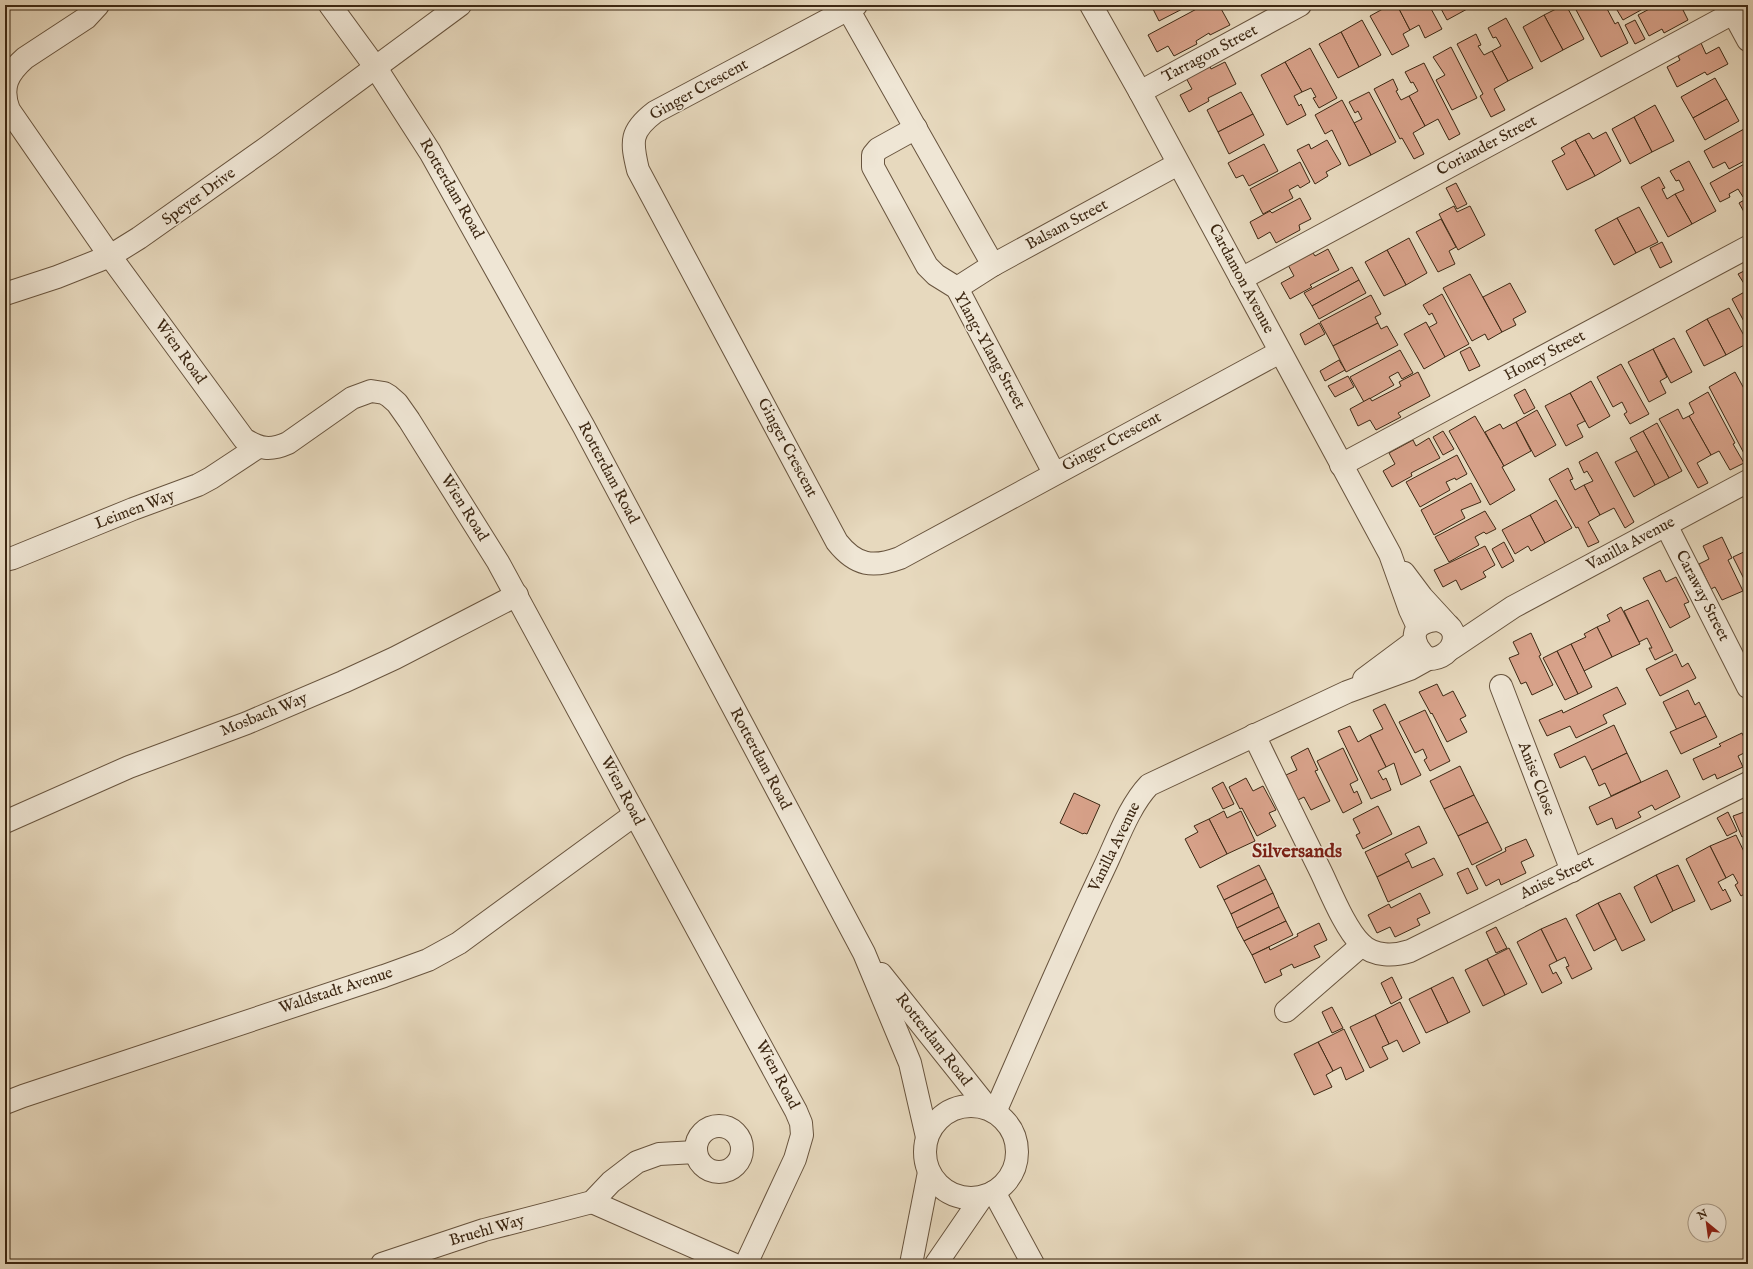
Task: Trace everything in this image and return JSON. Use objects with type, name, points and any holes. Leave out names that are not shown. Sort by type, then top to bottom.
[{"type":"street","name":"Wien Road","points":[[98,5],[86,18],[25,58],[16,66],[5,84],[5,101],[9,110],[110,256],[244,439],[258,447],[274,448],[288,443],[352,398],[364,393],[379,392],[389,396],[397,403],[409,420],[517,595],[634,815],[786,1092],[801,1123],[802,1135],[795,1159],[746,1264]]},
{"type":"street","name":"Rotterdam Road","points":[[330,5],[376,68],[430,152],[580,420],[864,953],[910,1063],[927,1137]]},
{"type":"street","name":"Speyer Drive","points":[[5,294],[57,277],[110,256],[165,221],[376,68],[460,5]]},
{"type":"street","name":"Cardamon Avenue","points":[[1091,5],[1140,92],[1390,554],[1422,597],[1447,623]]},
{"type":"street","name":"Tarragon Street","points":[[1140,92],[1300,5]]},
{"type":"street","points":[[852,7],[916,128],[993,265]]},
{"type":"street","name":"Ginger Crescent","points":[[852,7],[654,112],[641,124],[634,134],[633,152],[638,170],[837,542],[851,556],[864,563],[873,565],[884,564],[900,558],[1054,473],[1280,352]]},
{"type":"street","points":[[1731,9],[1748,40]]},
{"type":"street","name":"Coriander Street","points":[[1241,279],[1731,9]]},
{"type":"street","name":"Ylang-Ylang Street","points":[[916,128],[878,149],[873,155],[872,165],[927,266],[936,275],[957,288],[1054,473]]},
{"type":"street","name":"Balsam Street","points":[[957,288],[993,265],[1178,164]]},
{"type":"street","name":"Honey Street","points":[[1341,465],[1748,248]]},
{"type":"street","name":"Leimen Way","points":[[5,560],[198,485],[258,447]]},
{"type":"street","name":"Vanilla Avenue","points":[[1452,648],[1513,607],[1748,481]]},
{"type":"street","name":"Caraway Street","points":[[1666,525],[1748,687]]},
{"type":"street","name":"Cardamon Avenue","points":[[1390,554],[1417,634]]},
{"type":"street","name":"Mosbach Way","points":[[5,822],[129,767],[247,723],[343,682],[395,658],[517,595]]},
{"type":"street","name":"Vanilla Avenue","points":[[1447,623],[1513,607]]},
{"type":"street","points":[[1436,620],[1447,623],[1452,629],[1454,638],[1452,648],[1445,655],[1435,659],[1428,659],[1418,650],[1417,634],[1426,621],[1436,620]]},
{"type":"street","name":"Vanilla Avenue","points":[[1347,692],[1417,634]]},
{"type":"street","name":"Vanilla Avenue","points":[[992,1110],[1092,893],[1142,793],[1149,785],[1347,692],[1410,669],[1428,659]]},
{"type":"street","name":"Anise Close","points":[[1500,686],[1572,871]]},
{"type":"street","points":[[1254,735],[1337,905],[1362,945],[1286,1011]]},
{"type":"street","name":"Anise Street","points":[[1362,945],[1379,953],[1391,955],[1410,951],[1748,783]]},
{"type":"street","name":"Waldstadt Avenue","points":[[5,1103],[45,1088],[396,972],[443,953],[459,943],[634,815]]},
{"type":"street","name":"Rotterdam Road","points":[[864,953],[992,1110]]},
{"type":"street","points":[[936,1264],[988,1194],[1007,1180],[1013,1171],[1018,1149],[1016,1138],[1004,1119],[992,1110],[976,1106],[963,1106],[941,1116],[933,1126],[927,1137],[925,1155],[930,1172],[942,1188],[951,1194],[966,1197],[988,1194]]},
{"type":"street","points":[[696,1152],[659,1154],[637,1162],[612,1182],[592,1202],[732,1264]]},
{"type":"street","points":[[911,1264],[930,1172]]},
{"type":"street","points":[[988,1194],[1033,1264]]},
{"type":"street","name":"Bruehl Way","points":[[382,1264],[484,1230],[592,1202]]},
{"type":"building","points":[[1151,5],[1190,5],[1159,21]]},
{"type":"building","points":[[1204,5],[1219,5],[1230,25],[1210,35],[1209,33],[1196,41],[1197,44],[1174,56],[1168,46],[1157,52],[1148,35]]},
{"type":"building","points":[[1390,5],[1397,5],[1410,30],[1403,34],[1409,46],[1392,55],[1370,16]]},
{"type":"building","points":[[1397,5],[1429,5],[1442,29],[1425,38],[1419,25],[1410,30]]},
{"type":"building","points":[[1439,5],[1467,5],[1469,8],[1447,20]]},
{"type":"building","points":[[1566,5],[1584,39],[1563,50],[1544,15]]},
{"type":"building","points":[[1605,5],[1615,24],[1618,22],[1628,43],[1601,57],[1574,6]]},
{"type":"building","points":[[1614,5],[1650,5],[1623,20]]},
{"type":"building","points":[[1657,5],[1693,5],[1683,10],[1688,20],[1664,33],[1662,29],[1649,36],[1638,15]]},
{"type":"building","points":[[1544,15],[1563,50],[1541,62],[1523,27]]},
{"type":"building","points":[[1506,18],[1533,68],[1508,81],[1492,51],[1501,46],[1496,37],[1493,38],[1488,28]]},
{"type":"building","points":[[1362,20],[1381,55],[1359,67],[1341,32]]},
{"type":"building","points":[[1635,20],[1645,39],[1635,44],[1625,25]]},
{"type":"building","points":[[1341,32],[1359,67],[1338,78],[1319,44]]},
{"type":"building","points":[[1476,34],[1481,45],[1478,46],[1484,55],[1492,51],[1508,81],[1494,89],[1505,110],[1491,117],[1480,96],[1483,94],[1457,44]]},
{"type":"building","points":[[1701,43],[1706,54],[1719,47],[1728,64],[1707,75],[1705,72],[1677,87],[1667,67],[1680,60],[1678,56]]},
{"type":"building","points":[[1451,47],[1477,98],[1452,110],[1436,80],[1445,75],[1433,57]]},
{"type":"building","points":[[1310,48],[1337,98],[1319,108],[1313,98],[1316,97],[1311,88],[1302,92],[1285,62]]},
{"type":"building","points":[[1225,62],[1236,84],[1208,98],[1209,101],[1189,112],[1180,95],[1192,89],[1186,78],[1210,66],[1211,69]]},
{"type":"building","points":[[1285,62],[1302,92],[1294,96],[1299,106],[1301,104],[1306,115],[1287,125],[1261,75]]},
{"type":"building","points":[[1424,63],[1460,134],[1449,140],[1438,119],[1425,126],[1409,96],[1418,91],[1413,82],[1411,83],[1405,72]]},
{"type":"building","points":[[1715,78],[1727,99],[1693,118],[1681,97]]},
{"type":"building","points":[[1393,79],[1398,90],[1396,91],[1401,100],[1409,96],[1425,126],[1413,133],[1424,154],[1414,159],[1402,138],[1400,139],[1374,89]]},
{"type":"building","points":[[1241,92],[1253,114],[1218,132],[1207,110]]},
{"type":"building","points":[[1369,92],[1396,142],[1371,155],[1354,123],[1362,119],[1358,111],[1355,113],[1349,102]]},
{"type":"building","points":[[1727,99],[1739,121],[1705,140],[1693,118]]},
{"type":"building","points":[[1342,100],[1371,155],[1349,166],[1332,130],[1325,134],[1315,115]]},
{"type":"building","points":[[1655,105],[1674,141],[1652,152],[1634,117]]},
{"type":"building","points":[[1253,114],[1264,135],[1229,154],[1218,132]]},
{"type":"building","points":[[1634,117],[1652,152],[1630,164],[1612,129]]},
{"type":"building","points":[[1744,129],[1748,137],[1748,159],[1729,169],[1725,162],[1713,168],[1704,151]]},
{"type":"building","points":[[1606,132],[1621,161],[1595,176],[1575,140],[1589,133],[1593,139]]},
{"type":"building","points":[[1327,140],[1341,164],[1326,172],[1328,176],[1315,184],[1297,150],[1309,144],[1311,149]]},
{"type":"building","points":[[1575,140],[1595,176],[1567,190],[1552,161],[1565,154],[1561,148]]},
{"type":"building","points":[[1264,144],[1278,171],[1249,186],[1243,175],[1236,178],[1228,163]]},
{"type":"building","points":[[1689,161],[1716,211],[1692,224],[1675,194],[1684,190],[1679,180],[1676,181],[1670,171]]},
{"type":"building","points":[[1300,162],[1310,182],[1300,188],[1298,185],[1289,190],[1293,198],[1263,214],[1250,189]]},
{"type":"building","points":[[1748,162],[1748,194],[1743,197],[1738,189],[1729,194],[1730,197],[1720,202],[1710,183]]},
{"type":"building","points":[[1659,177],[1665,188],[1662,189],[1667,199],[1675,194],[1692,224],[1668,237],[1641,187]]},
{"type":"building","points":[[1456,183],[1467,204],[1457,209],[1446,188]]},
{"type":"building","points":[[1300,198],[1311,219],[1299,225],[1300,230],[1276,243],[1270,232],[1258,239],[1250,222],[1270,211],[1272,213]]},
{"type":"building","points":[[1748,198],[1748,219],[1739,203]]},
{"type":"building","points":[[1454,206],[1457,212],[1470,206],[1485,235],[1458,250],[1439,214]]},
{"type":"building","points":[[1639,207],[1658,242],[1636,253],[1617,218]]},
{"type":"building","points":[[1617,218],[1636,253],[1614,265],[1595,230]]},
{"type":"building","points":[[1441,219],[1456,247],[1449,251],[1455,264],[1438,272],[1416,232]]},
{"type":"building","points":[[1409,238],[1427,273],[1406,285],[1387,250]]},
{"type":"building","points":[[1662,242],[1672,262],[1660,268],[1650,248]]},
{"type":"building","points":[[1328,249],[1339,270],[1310,285],[1312,287],[1290,299],[1281,283],[1294,276],[1288,265],[1313,253],[1315,256]]},
{"type":"building","points":[[1387,250],[1406,285],[1384,296],[1365,262]]},
{"type":"building","points":[[1352,267],[1359,280],[1312,306],[1304,293]]},
{"type":"building","points":[[1748,269],[1748,290],[1738,274]]},
{"type":"building","points":[[1470,274],[1502,332],[1488,340],[1485,334],[1472,341],[1443,288]]},
{"type":"building","points":[[1359,280],[1366,293],[1319,319],[1312,306]]},
{"type":"building","points":[[1510,283],[1526,312],[1513,319],[1516,325],[1502,332],[1483,297]]},
{"type":"building","points":[[1748,290],[1748,329],[1732,299]]},
{"type":"building","points":[[1442,294],[1469,344],[1445,357],[1428,328],[1437,323],[1432,313],[1429,315],[1423,305]]},
{"type":"building","points":[[1371,295],[1381,314],[1375,317],[1378,323],[1333,346],[1320,322]]},
{"type":"building","points":[[1729,308],[1748,343],[1726,355],[1707,319]]},
{"type":"building","points":[[1707,319],[1726,355],[1704,366],[1686,331]]},
{"type":"building","points":[[1426,322],[1445,357],[1424,369],[1404,334]]},
{"type":"building","points":[[1319,323],[1325,334],[1305,345],[1300,334]]},
{"type":"building","points":[[1378,323],[1381,329],[1387,326],[1398,345],[1346,372],[1333,346]]},
{"type":"building","points":[[1674,338],[1692,372],[1671,383],[1653,349]]},
{"type":"building","points":[[1470,347],[1480,366],[1469,371],[1460,352]]},
{"type":"building","points":[[1653,349],[1667,377],[1660,381],[1666,393],[1649,402],[1628,362]]},
{"type":"building","points":[[1400,350],[1413,373],[1402,379],[1398,372],[1389,377],[1394,385],[1364,402],[1350,377]]},
{"type":"building","points":[[1339,360],[1345,370],[1325,381],[1320,371]]},
{"type":"building","points":[[1621,364],[1649,414],[1630,424],[1624,414],[1627,412],[1622,402],[1613,407],[1597,377]]},
{"type":"building","points":[[1418,372],[1430,396],[1398,413],[1401,417],[1376,430],[1370,420],[1358,426],[1350,409],[1370,398],[1372,401],[1401,386],[1399,382]]},
{"type":"building","points":[[1735,372],[1748,396],[1748,461],[1709,387]]},
{"type":"building","points":[[1348,376],[1354,387],[1335,397],[1328,386]]},
{"type":"building","points":[[1591,381],[1610,416],[1589,428],[1570,393]]},
{"type":"building","points":[[1525,389],[1535,408],[1524,414],[1514,395]]},
{"type":"building","points":[[1708,392],[1735,443],[1733,444],[1744,463],[1730,470],[1719,451],[1711,455],[1689,416],[1694,413],[1689,403]]},
{"type":"building","points":[[1570,393],[1585,421],[1577,425],[1583,437],[1566,446],[1545,406]]},
{"type":"building","points":[[1678,409],[1683,419],[1689,416],[1711,455],[1697,463],[1708,483],[1698,488],[1659,419]]},
{"type":"building","points":[[1537,410],[1556,445],[1535,457],[1516,422]]},
{"type":"building","points":[[1475,416],[1504,466],[1502,467],[1515,490],[1490,505],[1449,431]]},
{"type":"building","points":[[1516,422],[1531,451],[1504,466],[1485,432],[1500,424],[1503,429]]},
{"type":"building","points":[[1657,423],[1682,471],[1669,478],[1643,431]]},
{"type":"building","points":[[1443,431],[1454,449],[1443,455],[1433,437]]},
{"type":"building","points":[[1643,431],[1669,478],[1655,485],[1630,438]]},
{"type":"building","points":[[1429,438],[1440,458],[1411,473],[1412,476],[1392,487],[1383,471],[1395,464],[1389,453],[1413,440],[1416,446]]},
{"type":"building","points":[[1637,451],[1655,485],[1634,497],[1615,462]]},
{"type":"building","points":[[1597,452],[1634,522],[1625,528],[1614,508],[1600,515],[1584,485],[1593,481],[1587,471],[1584,473],[1579,462]]},
{"type":"building","points":[[1457,455],[1467,474],[1456,480],[1455,478],[1446,482],[1450,490],[1420,507],[1406,482]]},
{"type":"building","points":[[1568,468],[1573,479],[1570,480],[1575,490],[1584,485],[1600,515],[1588,522],[1599,542],[1588,547],[1578,527],[1576,528],[1549,479]]},
{"type":"building","points":[[1471,483],[1481,502],[1461,510],[1465,518],[1434,535],[1421,510]]},
{"type":"building","points":[[1556,500],[1572,528],[1545,543],[1530,515]]},
{"type":"building","points":[[1485,511],[1496,529],[1486,534],[1484,532],[1475,537],[1479,545],[1449,562],[1435,537]]},
{"type":"building","points":[[1530,515],[1545,543],[1531,551],[1528,546],[1515,554],[1502,530]]},
{"type":"building","points":[[1722,537],[1732,558],[1728,560],[1743,591],[1722,600],[1715,587],[1711,589],[1699,564],[1709,559],[1703,546]]},
{"type":"building","points":[[1504,542],[1514,561],[1502,568],[1492,549]]},
{"type":"building","points":[[1485,546],[1495,565],[1483,572],[1486,577],[1461,590],[1456,580],[1443,587],[1434,570]]},
{"type":"building","points":[[1748,550],[1748,587],[1733,557]]},
{"type":"building","points":[[1660,570],[1666,582],[1676,577],[1689,602],[1684,604],[1690,617],[1670,628],[1643,578]]},
{"type":"building","points":[[1648,600],[1673,651],[1655,660],[1649,648],[1652,648],[1647,638],[1639,642],[1624,611]]},
{"type":"building","points":[[1621,607],[1640,644],[1612,657],[1597,627],[1610,621],[1607,615]]},
{"type":"building","points":[[1597,627],[1612,657],[1584,671],[1571,644],[1586,637],[1584,634]]},
{"type":"building","points":[[1531,633],[1541,655],[1539,656],[1553,685],[1532,695],[1526,682],[1521,684],[1509,658],[1519,654],[1513,642]]},
{"type":"building","points":[[1571,644],[1592,687],[1578,694],[1557,651]]},
{"type":"building","points":[[1557,651],[1578,694],[1565,700],[1543,658]]},
{"type":"building","points":[[1676,654],[1682,667],[1688,663],[1696,678],[1660,696],[1646,669]]},
{"type":"building","points":[[1437,684],[1443,696],[1453,691],[1466,716],[1460,719],[1467,732],[1447,742],[1419,692]]},
{"type":"building","points":[[1617,687],[1626,704],[1603,715],[1607,723],[1576,738],[1570,726],[1547,736],[1539,720],[1562,710],[1563,713]]},
{"type":"building","points":[[1688,690],[1695,705],[1699,702],[1706,716],[1677,730],[1663,702]]},
{"type":"building","points":[[1385,704],[1421,775],[1401,785],[1394,763],[1386,767],[1370,735],[1383,729],[1373,710]]},
{"type":"building","points":[[1425,710],[1450,761],[1430,771],[1424,760],[1427,758],[1423,749],[1415,753],[1399,722]]},
{"type":"building","points":[[1706,716],[1717,737],[1681,754],[1670,732]]},
{"type":"building","points":[[1614,725],[1627,753],[1592,770],[1585,756],[1560,768],[1554,754]]},
{"type":"building","points":[[1350,726],[1358,742],[1370,735],[1386,767],[1378,771],[1383,780],[1386,778],[1391,790],[1371,799],[1338,731]]},
{"type":"building","points":[[1742,733],[1748,746],[1748,751],[1738,756],[1743,767],[1717,779],[1715,774],[1703,780],[1693,759],[1721,746],[1719,744]]},
{"type":"building","points":[[1308,748],[1318,770],[1315,771],[1330,801],[1311,810],[1304,797],[1298,800],[1286,775],[1297,770],[1291,757]]},
{"type":"building","points":[[1343,748],[1358,780],[1350,784],[1354,793],[1357,791],[1362,803],[1343,813],[1317,761]]},
{"type":"building","points":[[1627,753],[1641,782],[1611,796],[1605,783],[1599,786],[1592,770]]},
{"type":"building","points":[[1460,766],[1474,795],[1444,809],[1430,781]]},
{"type":"building","points":[[1667,770],[1680,797],[1655,810],[1652,805],[1638,812],[1641,817],[1616,829],[1612,818],[1597,825],[1589,807]]},
{"type":"building","points":[[1246,778],[1253,791],[1263,786],[1276,810],[1269,813],[1276,826],[1257,836],[1242,808],[1240,809],[1229,787]]},
{"type":"building","points":[[1223,782],[1234,804],[1223,809],[1212,788]]},
{"type":"building","points":[[1074,793],[1100,805],[1087,834],[1083,834],[1060,823]]},
{"type":"building","points":[[1474,795],[1488,822],[1458,836],[1444,809]]},
{"type":"building","points":[[1378,806],[1392,834],[1363,849],[1356,835],[1360,833],[1353,819]]},
{"type":"building","points":[[1224,811],[1227,818],[1241,811],[1255,841],[1227,854],[1209,819]]},
{"type":"building","points":[[1728,812],[1737,831],[1727,836],[1717,818]]},
{"type":"building","points":[[1744,812],[1748,821],[1748,834],[1742,837],[1733,816]]},
{"type":"building","points":[[1209,819],[1227,854],[1200,868],[1185,839],[1198,832],[1194,826]]},
{"type":"building","points":[[1488,822],[1502,850],[1472,865],[1458,836]]},
{"type":"building","points":[[1419,826],[1427,843],[1405,854],[1409,861],[1377,877],[1365,852]]},
{"type":"building","points":[[1736,835],[1748,860],[1748,892],[1741,896],[1735,885],[1738,883],[1733,874],[1726,878],[1710,846]]},
{"type":"building","points":[[1526,839],[1534,856],[1521,862],[1526,873],[1501,885],[1499,879],[1486,886],[1476,866],[1506,851],[1505,848]]},
{"type":"building","points":[[1748,841],[1748,851],[1744,843]]},
{"type":"building","points":[[1710,846],[1726,878],[1718,882],[1723,891],[1725,889],[1731,901],[1711,910],[1686,859]]},
{"type":"building","points":[[1434,858],[1443,875],[1388,902],[1377,877],[1409,861],[1412,868]]},
{"type":"building","points":[[1259,865],[1266,879],[1224,900],[1217,886]]},
{"type":"building","points":[[1678,865],[1695,901],[1673,911],[1656,875]]},
{"type":"building","points":[[1468,868],[1478,889],[1467,894],[1457,873]]},
{"type":"building","points":[[1656,875],[1673,911],[1651,923],[1634,887]]},
{"type":"building","points":[[1266,879],[1273,893],[1231,914],[1224,900]]},
{"type":"building","points":[[1273,893],[1279,907],[1237,928],[1231,914]]},
{"type":"building","points":[[1420,893],[1430,913],[1417,919],[1420,925],[1395,937],[1390,927],[1377,933],[1368,915],[1389,904],[1391,908]]},
{"type":"building","points":[[1620,893],[1645,940],[1622,951],[1598,903]]},
{"type":"building","points":[[1598,903],[1616,939],[1594,951],[1576,915]]},
{"type":"building","points":[[1279,907],[1286,921],[1244,941],[1237,928]]},
{"type":"building","points":[[1566,918],[1592,969],[1572,979],[1566,967],[1569,966],[1565,957],[1557,961],[1541,929]]},
{"type":"building","points":[[1286,921],[1293,935],[1252,955],[1244,941]]},
{"type":"building","points":[[1319,923],[1327,940],[1314,946],[1320,957],[1294,968],[1292,964],[1280,970],[1282,975],[1265,983],[1252,955],[1269,947],[1270,950],[1298,936],[1297,934]]},
{"type":"building","points":[[1496,927],[1507,948],[1496,953],[1486,932]]},
{"type":"building","points":[[1541,929],[1557,961],[1549,965],[1553,974],[1556,972],[1562,983],[1542,993],[1517,942]]},
{"type":"building","points":[[1509,948],[1527,984],[1505,995],[1487,959]]},
{"type":"building","points":[[1487,959],[1505,995],[1483,1006],[1465,970]]},
{"type":"building","points":[[1392,977],[1402,998],[1391,1004],[1381,983]]},
{"type":"building","points":[[1453,977],[1470,1012],[1448,1023],[1431,988]]},
{"type":"building","points":[[1431,988],[1448,1023],[1426,1033],[1409,999]]},
{"type":"building","points":[[1400,1002],[1420,1043],[1403,1052],[1397,1040],[1389,1044],[1375,1015]]},
{"type":"building","points":[[1332,1007],[1343,1028],[1332,1033],[1322,1012]]},
{"type":"building","points":[[1375,1015],[1389,1044],[1382,1047],[1388,1059],[1370,1068],[1350,1027]]},
{"type":"building","points":[[1344,1029],[1364,1071],[1346,1080],[1341,1067],[1333,1071],[1318,1042]]},
{"type":"building","points":[[1318,1042],[1333,1071],[1326,1075],[1332,1087],[1314,1095],[1294,1054]]},
{"type":"district","name":"Silversands","points":[[1297,851]]}]
